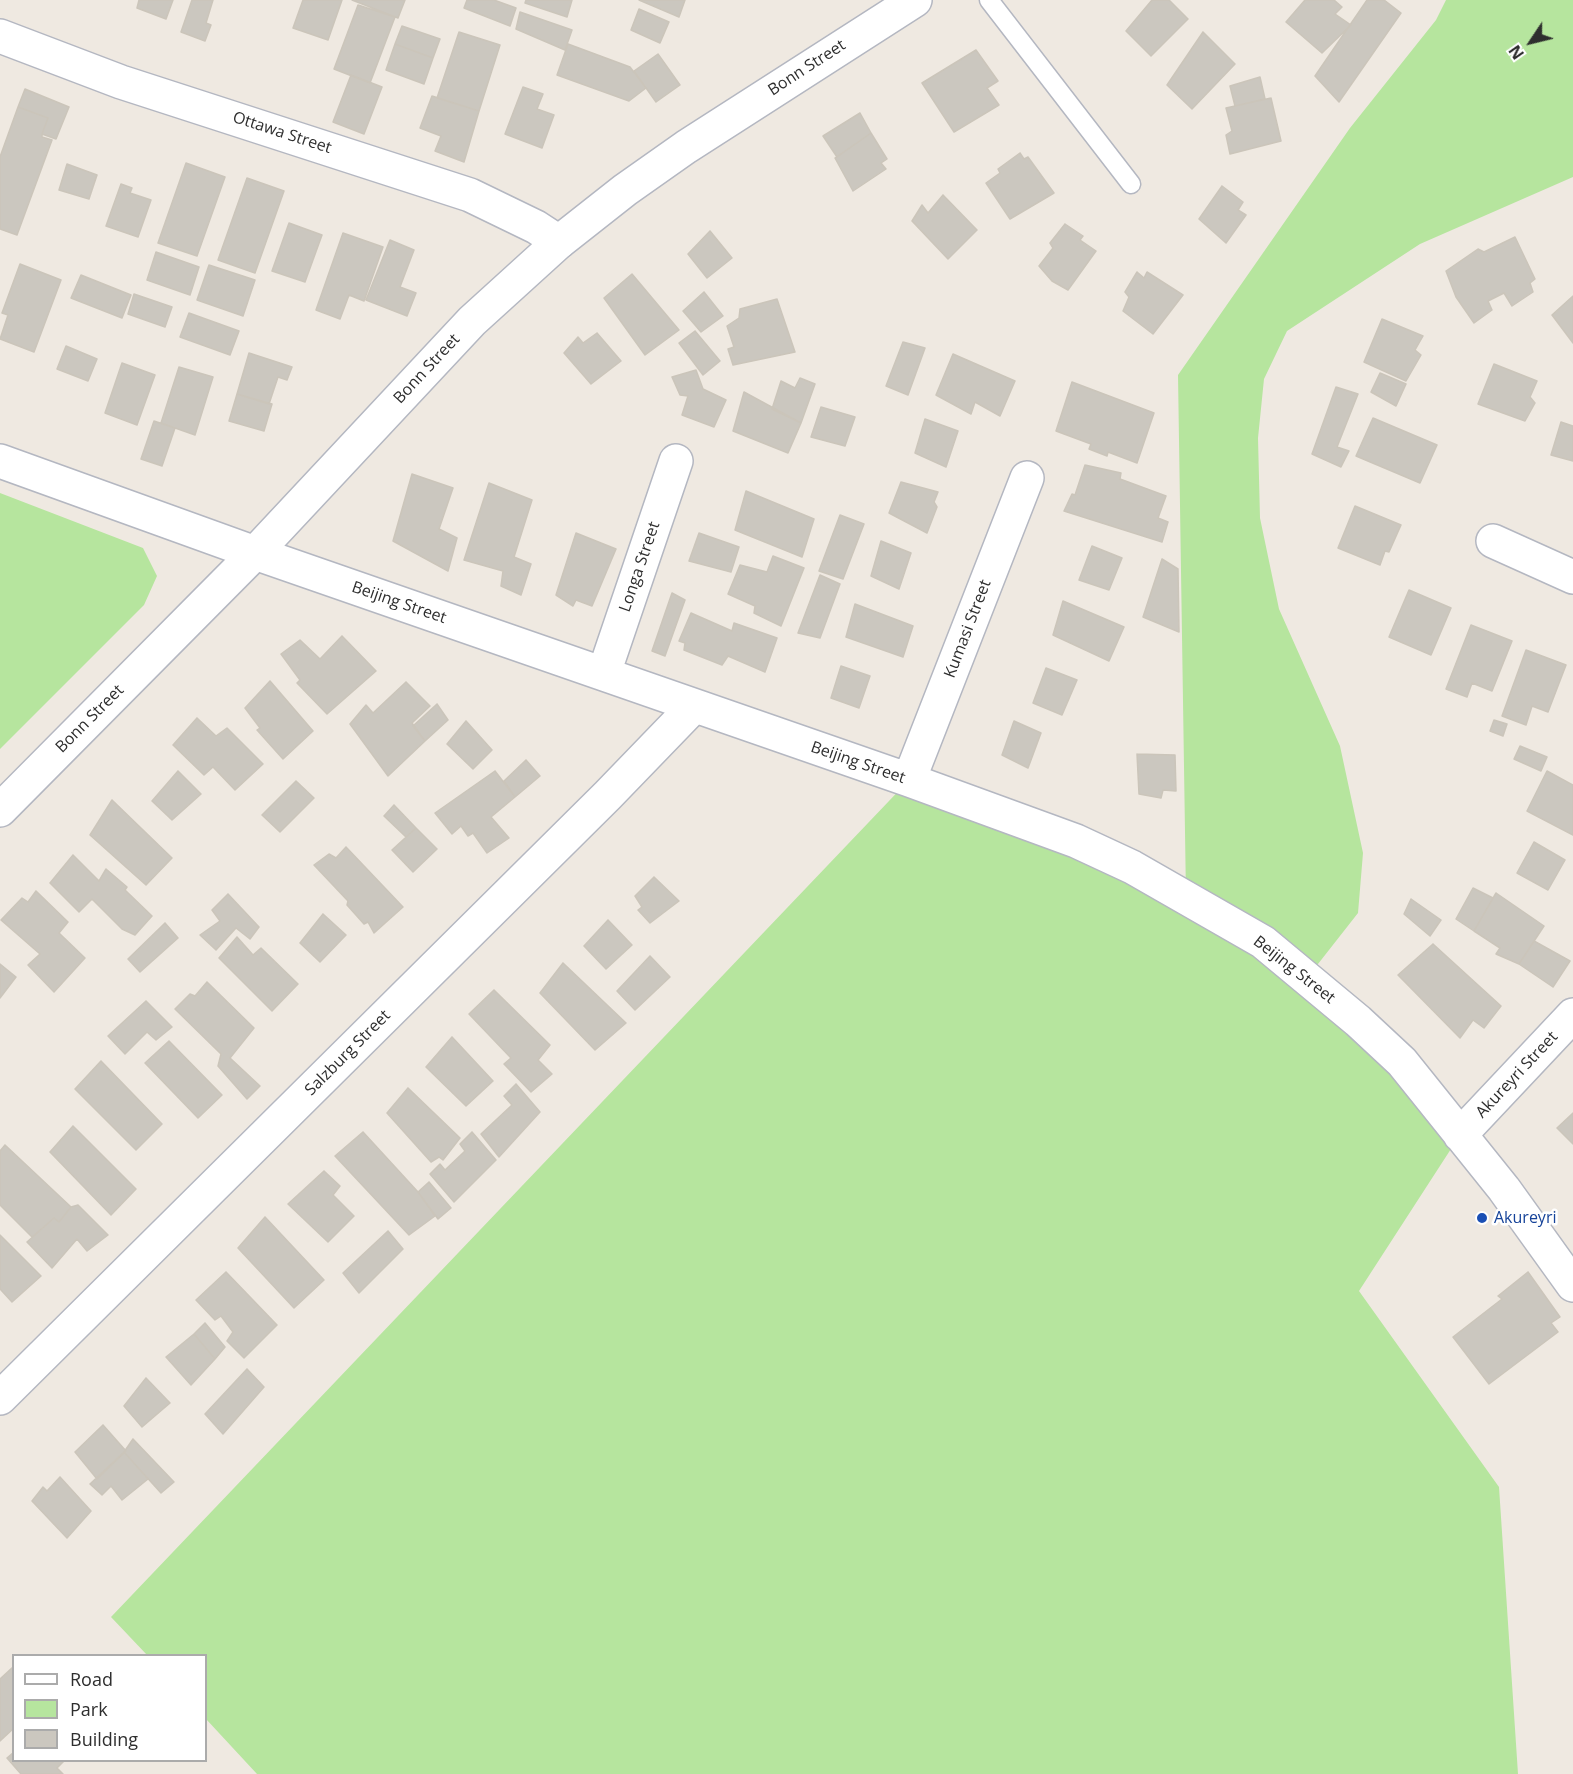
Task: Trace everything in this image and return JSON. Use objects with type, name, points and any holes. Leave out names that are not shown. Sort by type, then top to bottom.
[{"type":"street","name":"Bonn Street","points":[[0,810],[255,553],[472,321],[559,242],[625,190],[686,147],[915,0]]},
{"type":"street","name":"Ottawa Street","points":[[0,36],[121,82],[453,189],[506,211],[559,242]]},
{"type":"street","name":"Beijing Street","points":[[0,461],[255,553],[909,780],[1076,842],[1132,867],[1263,942],[1358,1021],[1402,1062],[1504,1189],[1573,1285]]},
{"type":"street","name":"Longa Street","points":[[604,673],[676,462]]},
{"type":"street","name":"Kumasi Street","points":[[909,780],[1027,478]]},
{"type":"street","points":[[1493,541],[1573,577]]},
{"type":"street","name":"Salzburg Street","points":[[0,1398],[608,795],[694,706]]},
{"type":"street","name":"Akureyri Street","points":[[1460,1135],[1573,1015]]},
{"type":"lane","points":[[988,0],[1131,184]]},
{"type":"green space","points":[[1446,0],[1573,0],[1573,177],[1420,244],[1287,331],[1264,379],[1258,438],[1260,518],[1279,609],[1340,746],[1363,853],[1358,913],[1307,978],[1460,1135],[1359,1291],[1499,1487],[1518,1774],[257,1774],[207,1720],[207,1654],[146,1654],[111,1617],[909,780],[1186,897],[1178,375],[1350,128],[1436,20]]},
{"type":"green space","points":[[0,493],[143,548],[157,576],[144,605],[0,749]]},
{"type":"building","points":[[139,0],[173,0],[166,19],[137,8]]},
{"type":"building","points":[[192,0],[213,0],[206,23],[211,25],[205,41],[181,32]]},
{"type":"building","points":[[303,0],[342,0],[328,40],[293,28]]},
{"type":"building","points":[[352,0],[405,0],[398,18]]},
{"type":"building","points":[[467,0],[494,0],[516,8],[510,26],[464,8]]},
{"type":"building","points":[[526,0],[572,0],[567,17],[525,3]]},
{"type":"building","points":[[639,0],[685,0],[679,17]]},
{"type":"building","points":[[1152,0],[1169,0],[1188,19],[1151,56],[1126,31]]},
{"type":"building","points":[[1305,0],[1334,0],[1342,7],[1335,14],[1351,25],[1322,53],[1286,22]]},
{"type":"building","points":[[1367,0],[1384,0],[1401,13],[1339,102],[1315,76]]},
{"type":"building","points":[[358,5],[395,17],[370,83],[334,69]]},
{"type":"building","points":[[639,9],[669,22],[660,43],[631,30]]},
{"type":"building","points":[[520,12],[572,30],[565,50],[516,29]]},
{"type":"building","points":[[402,26],[440,39],[433,58],[395,44]]},
{"type":"building","points":[[459,32],[500,45],[479,111],[437,98]]},
{"type":"building","points":[[1203,32],[1235,64],[1192,109],[1167,85]]},
{"type":"building","points":[[395,44],[433,58],[424,84],[386,70]]},
{"type":"building","points":[[568,44],[630,67],[646,88],[629,101],[557,75]]},
{"type":"building","points":[[976,50],[998,81],[987,88],[999,105],[954,132],[922,83]]},
{"type":"building","points":[[658,54],[680,85],[656,102],[634,71]]},
{"type":"building","points":[[351,75],[382,87],[364,134],[333,122]]},
{"type":"building","points":[[1260,77],[1265,99],[1235,106],[1230,86]]},
{"type":"building","points":[[523,87],[543,94],[537,109],[554,115],[542,148],[505,134]]},
{"type":"building","points":[[25,89],[69,107],[56,139],[42,134],[48,118],[18,107]]},
{"type":"building","points":[[432,96],[479,111],[464,162],[435,151],[441,136],[420,128]]},
{"type":"building","points":[[1271,98],[1281,141],[1230,154],[1226,135],[1232,131],[1226,108]]},
{"type":"building","points":[[18,107],[48,118],[42,137],[52,140],[17,235],[0,229],[0,157]]},
{"type":"building","points":[[860,113],[871,133],[837,157],[823,136]]},
{"type":"building","points":[[871,133],[887,159],[881,163],[886,169],[853,191],[835,158]]},
{"type":"building","points":[[1020,153],[1024,159],[1028,157],[1054,193],[1010,219],[986,183],[1000,173],[998,169]]},
{"type":"building","points":[[186,163],[225,177],[197,256],[158,243]]},
{"type":"building","points":[[67,164],[97,175],[89,199],[59,190]]},
{"type":"building","points":[[247,178],[284,191],[255,273],[218,260]]},
{"type":"building","points":[[121,184],[132,188],[130,193],[151,200],[138,237],[106,226]]},
{"type":"building","points":[[1222,186],[1243,202],[1238,210],[1246,215],[1226,243],[1199,219]]},
{"type":"building","points":[[943,195],[977,230],[948,259],[912,221],[922,205],[928,213]]},
{"type":"building","points":[[289,223],[322,235],[305,282],[272,271]]},
{"type":"building","points":[[1065,224],[1083,236],[1080,240],[1096,251],[1068,290],[1052,281],[1039,266],[1053,248],[1050,243]]},
{"type":"building","points":[[710,231],[732,258],[707,278],[688,254]]},
{"type":"building","points":[[343,233],[383,247],[364,301],[349,295],[340,319],[316,310]]},
{"type":"building","points":[[1515,237],[1535,279],[1530,283],[1533,292],[1512,306],[1504,293],[1488,301],[1492,310],[1474,323],[1456,297],[1446,271],[1478,249],[1484,252]]},
{"type":"building","points":[[390,240],[414,250],[400,287],[416,293],[407,316],[366,300]]},
{"type":"building","points":[[156,252],[199,267],[190,295],[147,280]]},
{"type":"building","points":[[20,264],[61,280],[34,352],[0,339],[8,315],[2,313]]},
{"type":"building","points":[[209,265],[255,280],[243,316],[197,300]]},
{"type":"building","points":[[1137,272],[1144,278],[1147,272],[1183,295],[1153,334],[1123,311],[1129,297],[1125,292]]},
{"type":"building","points":[[632,274],[679,330],[645,355],[604,298]]},
{"type":"building","points":[[81,275],[131,295],[122,318],[71,298]]},
{"type":"building","points":[[704,292],[723,316],[701,332],[683,311]]},
{"type":"building","points":[[134,294],[172,307],[165,327],[128,314]]},
{"type":"building","points":[[1573,296],[1573,343],[1552,315]]},
{"type":"building","points":[[777,299],[795,352],[733,365],[728,349],[734,347],[727,326],[739,318],[740,309]]},
{"type":"building","points":[[189,313],[239,331],[230,355],[180,337]]},
{"type":"building","points":[[1382,319],[1423,336],[1415,350],[1421,355],[1406,381],[1364,362]]},
{"type":"building","points":[[695,331],[720,361],[703,375],[679,343]]},
{"type":"building","points":[[597,333],[621,361],[591,384],[564,353],[578,337],[583,343]]},
{"type":"building","points":[[903,342],[925,348],[908,395],[886,386]]},
{"type":"building","points":[[66,346],[97,359],[88,381],[57,369]]},
{"type":"building","points":[[249,353],[292,367],[287,380],[278,377],[269,404],[237,394]]},
{"type":"building","points":[[953,354],[1015,381],[1000,416],[975,402],[971,414],[936,395]]},
{"type":"building","points":[[122,363],[155,375],[137,425],[105,413]]},
{"type":"building","points":[[1494,364],[1537,381],[1530,397],[1535,403],[1525,421],[1478,404]]},
{"type":"building","points":[[179,367],[213,377],[195,435],[161,423]]},
{"type":"building","points":[[696,370],[703,389],[726,400],[714,427],[682,415],[688,396],[680,395],[672,377]]},
{"type":"building","points":[[1380,373],[1406,384],[1396,406],[1371,392]]},
{"type":"building","points":[[800,378],[815,384],[801,423],[772,409],[781,381],[795,388]]},
{"type":"building","points":[[1072,382],[1154,413],[1137,463],[1108,452],[1107,456],[1089,449],[1091,444],[1056,431]]},
{"type":"building","points":[[1336,387],[1358,394],[1337,447],[1349,451],[1341,467],[1312,454]]},
{"type":"building","points":[[744,392],[801,423],[788,453],[733,431]]},
{"type":"building","points":[[237,394],[272,404],[264,431],[229,421]]},
{"type":"building","points":[[821,407],[855,417],[845,446],[811,437]]},
{"type":"building","points":[[1373,418],[1437,445],[1420,483],[1356,456]]},
{"type":"building","points":[[925,419],[958,431],[946,467],[915,453]]},
{"type":"building","points":[[154,421],[175,428],[162,466],[141,459]]},
{"type":"building","points":[[1561,422],[1573,426],[1573,461],[1551,455]]},
{"type":"building","points":[[1085,465],[1121,473],[1120,479],[1166,496],[1158,518],[1168,522],[1162,542],[1064,511],[1072,494],[1075,495]]},
{"type":"building","points":[[412,474],[453,488],[439,529],[457,538],[448,571],[393,541]]},
{"type":"building","points":[[901,482],[938,492],[934,502],[937,507],[927,533],[889,513]]},
{"type":"building","points":[[489,483],[532,500],[514,557],[531,564],[521,595],[501,586],[503,571],[464,560]]},
{"type":"building","points":[[746,491],[814,519],[802,557],[735,530]]},
{"type":"building","points":[[1355,506],[1401,525],[1389,552],[1385,551],[1380,565],[1338,548]]},
{"type":"building","points":[[840,515],[864,524],[843,579],[819,571]]},
{"type":"building","points":[[576,533],[616,549],[592,606],[576,600],[573,606],[556,595]]},
{"type":"building","points":[[699,533],[739,547],[731,572],[689,561]]},
{"type":"building","points":[[881,541],[911,553],[899,589],[871,576]]},
{"type":"building","points":[[1092,546],[1122,558],[1109,590],[1079,580]]},
{"type":"building","points":[[773,556],[804,568],[781,626],[754,613],[755,606],[728,594],[740,565],[767,572]]},
{"type":"building","points":[[1162,559],[1178,569],[1179,632],[1143,617]]},
{"type":"building","points":[[820,575],[840,584],[820,638],[798,633]]},
{"type":"building","points":[[1409,590],[1451,608],[1431,655],[1389,637]]},
{"type":"building","points":[[672,593],[685,600],[665,656],[652,651]]},
{"type":"building","points":[[1063,601],[1124,627],[1109,661],[1053,635]]},
{"type":"building","points":[[855,604],[913,626],[903,657],[846,637]]},
{"type":"building","points":[[691,613],[732,631],[734,623],[777,638],[765,672],[728,656],[722,665],[684,650],[685,643],[679,641]]},
{"type":"building","points":[[1471,625],[1512,641],[1492,691],[1472,683],[1467,697],[1446,689]]},
{"type":"building","points":[[342,636],[376,671],[327,714],[297,683],[300,680],[281,654],[300,640],[320,659]]},
{"type":"building","points":[[1526,650],[1566,665],[1548,712],[1532,706],[1526,725],[1502,716]]},
{"type":"building","points":[[841,666],[870,676],[859,708],[831,698]]},
{"type":"building","points":[[1046,668],[1077,680],[1062,715],[1033,703]]},
{"type":"building","points":[[270,681],[313,731],[283,759],[257,730],[260,728],[245,708]]},
{"type":"building","points":[[406,682],[430,706],[412,723],[425,741],[388,776],[350,724],[366,705],[373,713]]},
{"type":"building","points":[[437,704],[448,720],[425,741],[413,726]]},
{"type":"building","points":[[197,718],[216,736],[227,728],[263,764],[235,790],[213,767],[204,775],[173,745]]},
{"type":"building","points":[[1494,720],[1507,724],[1503,736],[1490,731]]},
{"type":"building","points":[[466,721],[492,750],[473,769],[447,744]]},
{"type":"building","points":[[1014,721],[1041,733],[1028,768],[1002,755]]},
{"type":"building","points":[[1520,746],[1547,757],[1541,771],[1514,759]]},
{"type":"building","points":[[1137,754],[1175,755],[1176,791],[1163,790],[1161,798],[1139,794]]},
{"type":"building","points":[[526,760],[540,776],[515,797],[504,781]]},
{"type":"building","points":[[178,771],[201,794],[172,820],[152,801]]},
{"type":"building","points":[[495,771],[515,797],[491,817],[509,838],[487,853],[473,833],[468,836],[461,826],[452,834],[435,813]]},
{"type":"building","points":[[1547,771],[1573,785],[1573,835],[1527,811]]},
{"type":"building","points":[[296,781],[314,798],[280,832],[262,815]]},
{"type":"building","points":[[112,800],[172,858],[146,885],[90,835]]},
{"type":"building","points":[[394,805],[416,828],[406,837],[384,816]]},
{"type":"building","points":[[416,828],[437,849],[413,872],[392,850]]},
{"type":"building","points":[[1534,842],[1565,860],[1548,890],[1517,873]]},
{"type":"building","points":[[346,847],[403,907],[374,933],[368,922],[364,924],[347,905],[348,901],[314,865],[329,854],[336,858]]},
{"type":"building","points":[[73,855],[99,881],[106,869],[127,887],[125,890],[152,916],[135,935],[122,929],[92,899],[79,912],[50,883]]},
{"type":"building","points":[[654,877],[679,901],[650,923],[638,910],[642,907],[635,896]]},
{"type":"building","points":[[1473,888],[1493,898],[1474,931],[1456,919]]},
{"type":"building","points":[[36,891],[68,922],[59,933],[85,958],[54,992],[28,965],[40,954],[1,920],[22,898],[28,902]]},
{"type":"building","points":[[1496,893],[1544,926],[1519,964],[1496,954],[1500,948],[1474,931]]},
{"type":"building","points":[[228,894],[259,927],[250,939],[236,928],[216,950],[200,935],[220,921],[212,910]]},
{"type":"building","points":[[1411,899],[1441,920],[1430,936],[1404,914]]},
{"type":"building","points":[[323,914],[346,935],[320,962],[300,943]]},
{"type":"building","points":[[608,920],[632,945],[606,969],[584,946]]},
{"type":"building","points":[[165,923],[178,938],[140,972],[128,959]]},
{"type":"building","points":[[237,937],[253,955],[261,948],[298,984],[272,1011],[219,958]]},
{"type":"building","points":[[1534,941],[1570,961],[1553,987],[1519,964]]},
{"type":"building","points":[[1433,944],[1501,1006],[1484,1028],[1473,1020],[1460,1038],[1398,975]]},
{"type":"building","points":[[650,956],[670,977],[635,1010],[617,991]]},
{"type":"building","points":[[563,963],[626,1023],[595,1050],[540,993]]},
{"type":"building","points":[[0,964],[16,977],[0,998]]},
{"type":"building","points":[[207,982],[254,1028],[230,1058],[260,1086],[247,1099],[218,1066],[221,1054],[175,1009],[190,994],[195,996]]},
{"type":"building","points":[[494,990],[550,1045],[538,1060],[552,1074],[531,1092],[504,1064],[511,1058],[469,1014]]},
{"type":"building","points":[[146,1001],[172,1027],[156,1040],[147,1032],[125,1054],[108,1036]]},
{"type":"building","points":[[452,1037],[493,1081],[466,1106],[426,1067]]},
{"type":"building","points":[[169,1041],[222,1095],[198,1118],[145,1063]]},
{"type":"building","points":[[101,1061],[162,1124],[136,1150],[75,1089]]},
{"type":"building","points":[[516,1084],[540,1112],[499,1157],[481,1134],[512,1105],[504,1096]]},
{"type":"building","points":[[408,1088],[460,1138],[443,1160],[439,1157],[431,1162],[387,1113]]},
{"type":"building","points":[[1573,1113],[1573,1144],[1557,1128]]},
{"type":"building","points":[[73,1126],[136,1189],[111,1215],[50,1152]]},
{"type":"building","points":[[363,1132],[418,1192],[435,1216],[409,1235],[335,1156]]},
{"type":"building","points":[[472,1132],[496,1160],[454,1202],[430,1174],[440,1164],[445,1170],[465,1151],[460,1144]]},
{"type":"building","points":[[5,1145],[71,1207],[59,1222],[54,1218],[32,1237],[0,1205],[0,1151]]},
{"type":"building","points":[[324,1171],[340,1186],[333,1195],[354,1216],[328,1242],[288,1204]]},
{"type":"building","points":[[429,1182],[451,1208],[438,1219],[418,1192]]},
{"type":"building","points":[[78,1205],[108,1235],[87,1251],[77,1239],[52,1268],[27,1242],[54,1218],[59,1222],[71,1207]]},
{"type":"building","points":[[265,1217],[324,1280],[294,1308],[238,1248]]},
{"type":"building","points":[[388,1231],[403,1249],[359,1293],[343,1273]]},
{"type":"building","points":[[0,1235],[41,1276],[12,1302],[0,1289]]},
{"type":"building","points":[[226,1272],[277,1325],[244,1358],[227,1341],[233,1332],[221,1316],[215,1320],[196,1300]]},
{"type":"building","points":[[1528,1272],[1560,1317],[1551,1323],[1558,1332],[1489,1384],[1453,1337],[1502,1299],[1498,1296]]},
{"type":"building","points":[[205,1323],[225,1347],[215,1359],[194,1334]]},
{"type":"building","points":[[194,1334],[215,1359],[191,1385],[166,1357]]},
{"type":"building","points":[[247,1369],[264,1387],[223,1434],[205,1414]]},
{"type":"building","points":[[146,1378],[170,1403],[142,1427],[124,1406]]},
{"type":"building","points":[[103,1425],[126,1451],[97,1479],[75,1452]]},
{"type":"building","points":[[133,1439],[174,1482],[161,1493],[124,1452]]},
{"type":"building","points":[[124,1452],[148,1479],[122,1500],[111,1486],[102,1495],[90,1484]]},
{"type":"building","points":[[60,1477],[91,1511],[67,1538],[32,1501],[43,1487],[47,1491]]},
{"type":"building","points":[[12,1668],[12,1730],[0,1741],[0,1679]]},
{"type":"building","points":[[12,1754],[12,1762],[63,1762],[57,1768],[63,1774],[21,1774],[7,1758]]},
{"type":"place","name":"Akureyri","points":[[1482,1218]]}]
